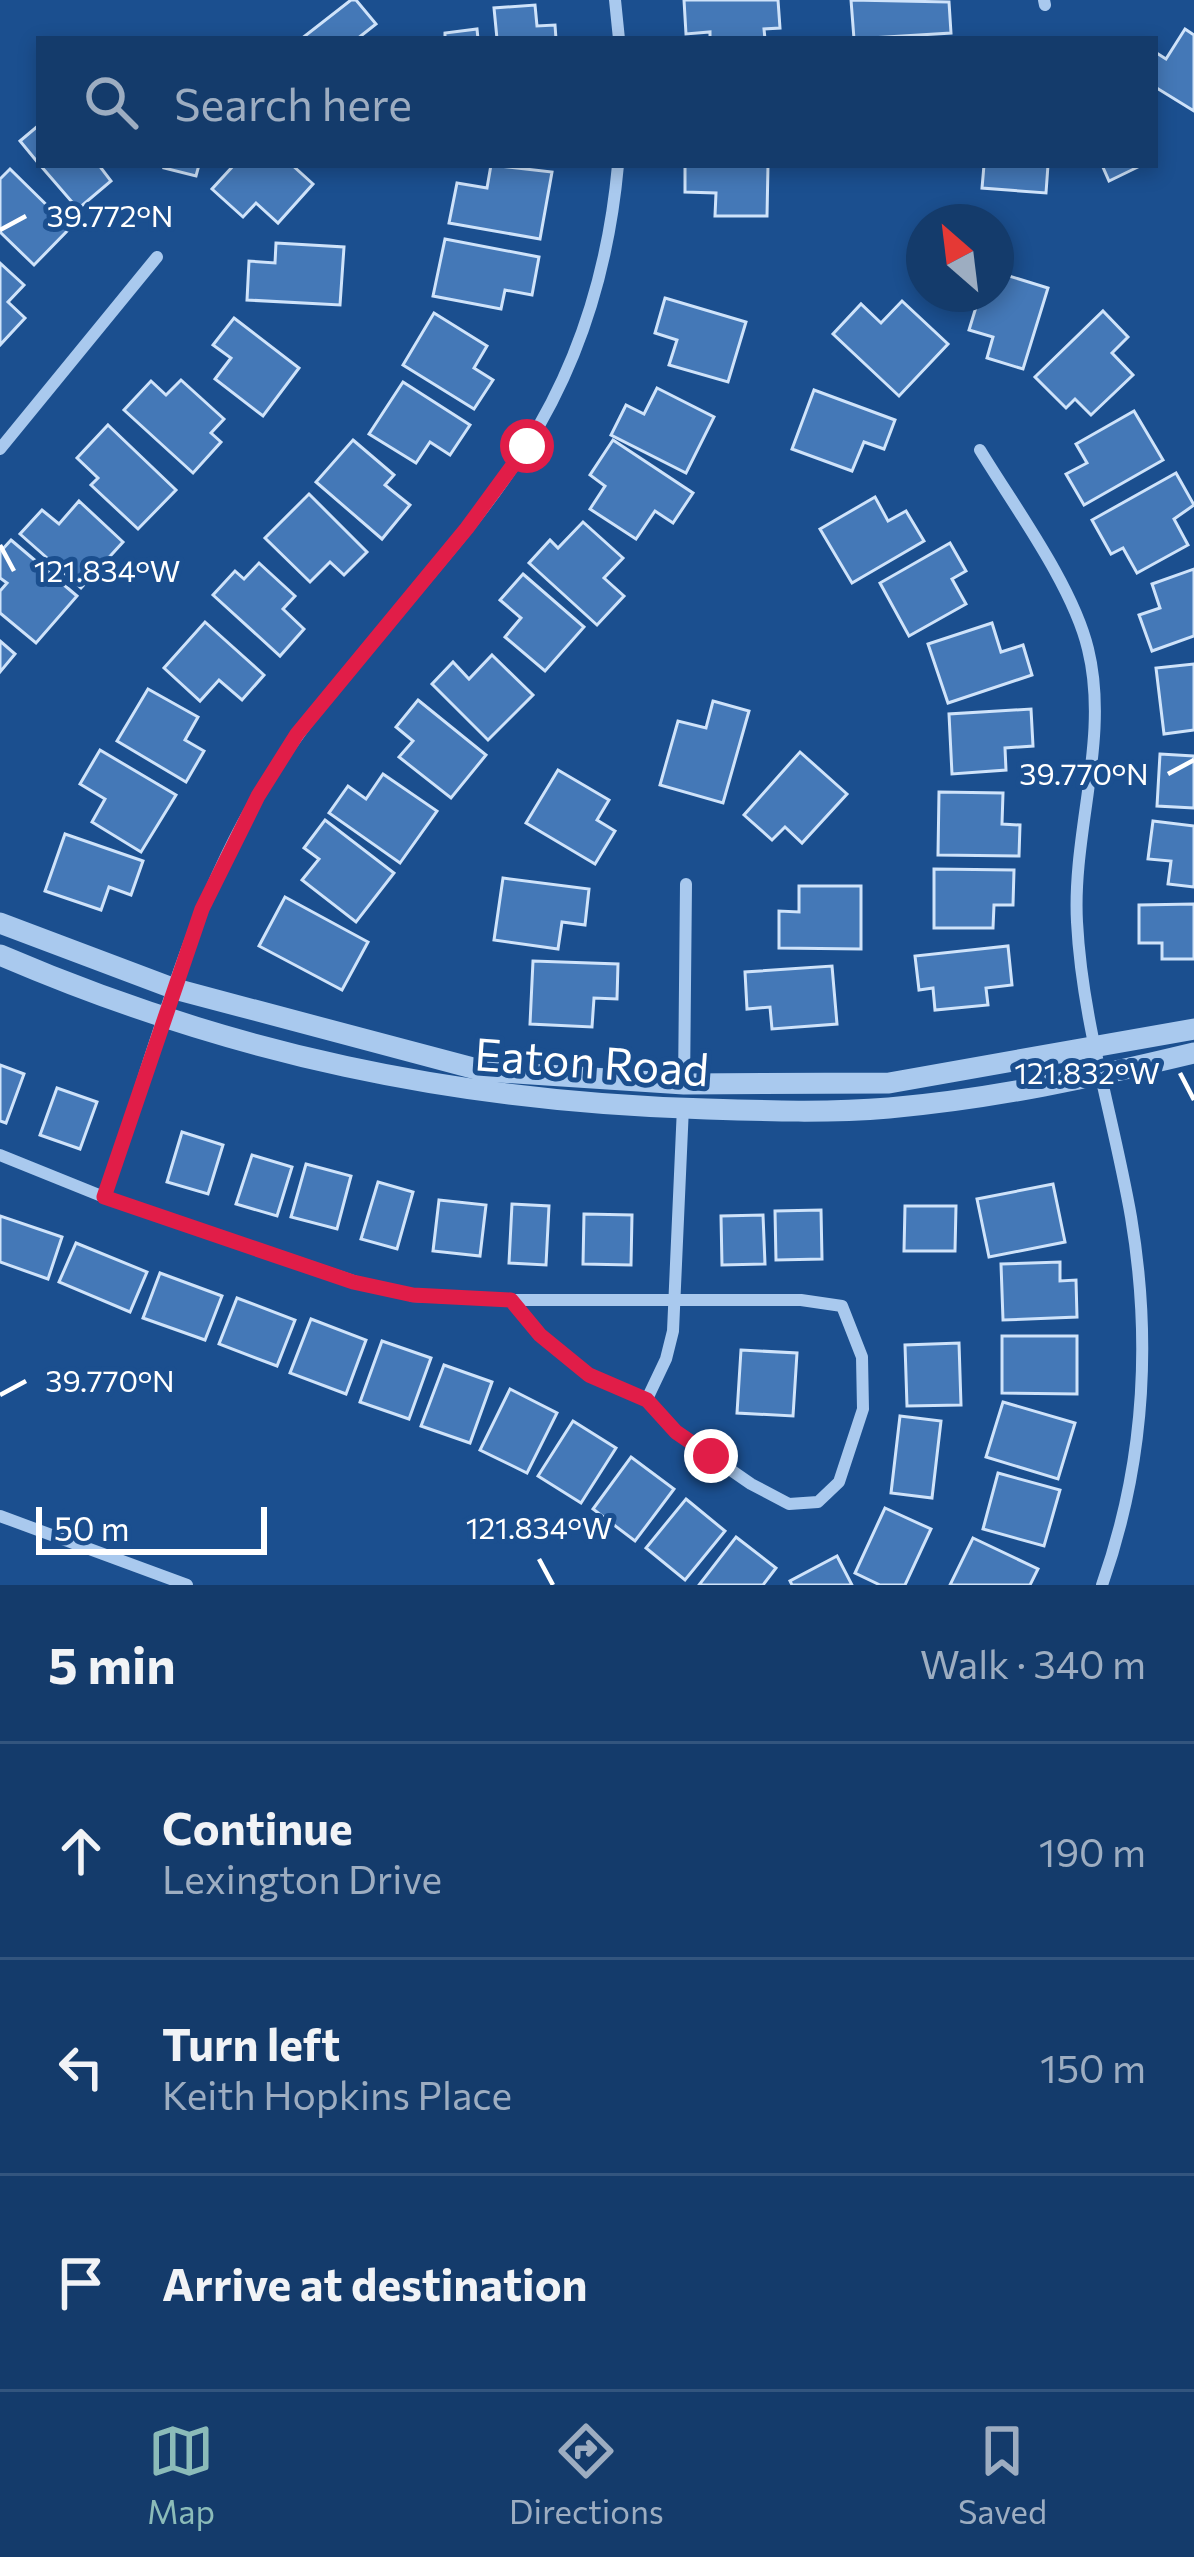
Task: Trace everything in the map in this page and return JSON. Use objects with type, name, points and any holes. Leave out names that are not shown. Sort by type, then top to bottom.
[{"type":"street","points":[[615,0],[619,36]]},
{"type":"street","points":[[104,1197],[202,909],[227,855],[297,734],[467,528],[527,446],[561,380],[597,293],[618,168]]},
{"type":"street","points":[[0,449],[157,257]]},
{"type":"street","points":[[980,450],[1069,600],[1088,649],[1094,699],[1077,922],[1101,1075],[1131,1219],[1142,1306],[1143,1411],[1122,1529],[1102,1585]]},
{"type":"street","points":[[647,1400],[673,1331],[684,1084],[686,884]]},
{"type":"street","points":[[0,923],[175,989],[484,1071],[684,1084],[889,1083],[1194,1029]]},
{"type":"street","name":"Eaton Road","points":[[0,956],[165,1018],[302,1058],[401,1081],[495,1095],[683,1108],[887,1108],[989,1096],[1194,1053]]},
{"type":"street","points":[[0,1155],[104,1197],[353,1282],[413,1295],[511,1300],[801,1300],[842,1306],[862,1357],[862,1409],[839,1483],[818,1502],[789,1504],[751,1484],[676,1432],[647,1400],[589,1375],[540,1335],[511,1300]]},
{"type":"street","points":[[0,1516],[187,1585]]},
{"type":"building","points":[[351,0],[376,24],[361,36],[305,36]]},
{"type":"building","points":[[684,0],[778,0],[780,28],[764,29],[765,36],[686,34]]},
{"type":"building","points":[[851,0],[949,2],[951,33],[854,36]]},
{"type":"building","points":[[535,5],[537,26],[555,25],[556,36],[497,36],[494,8]]},
{"type":"building","points":[[477,29],[478,36],[445,36]]},
{"type":"building","points":[[1185,29],[1194,35],[1194,111],[1158,89],[1158,54],[1166,59]]},
{"type":"building","points":[[36,128],[36,160],[20,141]]},
{"type":"building","points":[[43,168],[101,168],[111,181],[78,209]]},
{"type":"building","points":[[164,168],[198,168],[196,176]]},
{"type":"building","points":[[231,168],[295,168],[313,184],[278,223],[256,203],[243,217],[212,189]]},
{"type":"building","points":[[490,168],[552,172],[540,239],[449,223],[457,183],[487,188]]},
{"type":"building","points":[[685,168],[768,168],[767,216],[715,216],[716,193],[685,192]]},
{"type":"building","points":[[984,168],[1048,168],[1046,193],[982,188]]},
{"type":"building","points":[[1103,168],[1136,168],[1109,181]]},
{"type":"building","points":[[10,169],[70,228],[34,265],[0,232],[0,179]]},
{"type":"building","points":[[445,239],[539,257],[532,295],[505,290],[501,309],[433,296]]},
{"type":"building","points":[[276,243],[344,247],[340,305],[247,300],[249,261],[275,263]]},
{"type":"building","points":[[0,263],[24,285],[8,302],[25,318],[0,345]]},
{"type":"building","points":[[1014,278],[1048,288],[1023,369],[987,358],[993,337],[969,330],[974,312],[1014,312]]},
{"type":"building","points":[[665,298],[746,322],[728,382],[669,365],[677,340],[655,333]]},
{"type":"building","points":[[902,301],[906,312],[914,312],[948,344],[899,396],[833,334],[861,304],[881,323]]},
{"type":"building","points":[[1103,311],[1128,337],[1112,353],[1133,375],[1091,415],[1075,399],[1066,408],[1035,377]]},
{"type":"building","points":[[434,313],[487,346],[474,368],[493,380],[474,409],[403,365]]},
{"type":"building","points":[[234,318],[299,368],[263,416],[215,379],[231,358],[213,345]]},
{"type":"building","points":[[181,380],[224,419],[211,433],[221,442],[193,473],[124,410],[151,381],[166,395]]},
{"type":"building","points":[[403,382],[470,425],[450,455],[430,442],[416,463],[369,434]]},
{"type":"building","points":[[657,388],[714,417],[686,473],[611,435],[626,405],[644,414]]},
{"type":"building","points":[[814,390],[895,420],[884,449],[864,442],[852,471],[792,449]]},
{"type":"building","points":[[1134,411],[1163,460],[1084,505],[1066,474],[1087,463],[1076,444]]},
{"type":"building","points":[[108,425],[176,490],[138,529],[91,485],[98,478],[77,458]]},
{"type":"building","points":[[353,440],[394,475],[385,485],[410,505],[382,539],[316,482]]},
{"type":"building","points":[[613,440],[693,493],[673,523],[655,511],[636,539],[590,509],[605,486],[590,475]]},
{"type":"building","points":[[1176,473],[1194,505],[1174,519],[1188,545],[1137,573],[1123,548],[1111,554],[1092,520]]},
{"type":"building","points":[[309,494],[367,552],[344,575],[330,562],[310,582],[265,538]]},
{"type":"building","points":[[875,497],[888,521],[906,511],[924,541],[852,583],[820,529]]},
{"type":"building","points":[[79,501],[123,542],[81,588],[20,534],[42,510],[59,524]]},
{"type":"building","points":[[583,522],[623,558],[604,578],[624,596],[597,625],[529,563],[550,540],[558,548]]},
{"type":"building","points":[[11,540],[77,596],[36,643],[0,613],[0,591],[7,583],[0,578],[0,552]]},
{"type":"building","points":[[950,543],[966,571],[952,579],[966,604],[909,636],[880,583]]},
{"type":"building","points":[[259,563],[295,596],[283,609],[304,629],[280,656],[213,595],[235,571],[244,579]]},
{"type":"building","points":[[1194,569],[1194,636],[1152,651],[1139,615],[1160,608],[1152,584]]},
{"type":"building","points":[[523,574],[584,627],[545,671],[505,637],[521,618],[500,600]]},
{"type":"building","points":[[205,622],[264,675],[242,700],[219,680],[200,701],[164,668]]},
{"type":"building","points":[[992,623],[1001,652],[1023,645],[1032,675],[948,703],[928,644]]},
{"type":"building","points":[[0,641],[15,654],[0,672]]},
{"type":"building","points":[[492,655],[533,695],[488,740],[432,684],[453,662],[469,679]]},
{"type":"building","points":[[1194,664],[1194,730],[1164,734],[1156,668]]},
{"type":"building","points":[[148,689],[198,717],[185,740],[204,751],[186,782],[117,741]]},
{"type":"building","points":[[418,700],[486,755],[451,798],[399,757],[413,741],[396,727]]},
{"type":"building","points":[[713,701],[749,711],[723,803],[660,785],[678,721],[706,728]]},
{"type":"building","points":[[1031,709],[1033,746],[1005,748],[1006,770],[952,774],[949,714]]},
{"type":"building","points":[[100,750],[176,795],[141,852],[92,822],[105,799],[80,784]]},
{"type":"building","points":[[800,752],[847,794],[802,843],[785,827],[772,840],[744,815]]},
{"type":"building","points":[[1160,754],[1194,756],[1194,808],[1157,806]]},
{"type":"building","points":[[558,770],[609,800],[597,820],[615,831],[595,864],[526,823]]},
{"type":"building","points":[[383,774],[437,811],[400,863],[329,813],[348,786],[366,799]]},
{"type":"building","points":[[939,792],[1003,793],[1002,824],[1020,825],[1019,856],[938,855]]},
{"type":"building","points":[[325,820],[394,873],[356,922],[302,880],[319,859],[304,848]]},
{"type":"building","points":[[1153,821],[1194,826],[1194,887],[1168,884],[1171,861],[1148,859]]},
{"type":"building","points":[[65,834],[143,861],[131,895],[109,887],[101,910],[45,891]]},
{"type":"building","points":[[934,869],[1014,870],[1013,905],[994,905],[993,928],[934,928]]},
{"type":"building","points":[[503,878],[589,889],[585,925],[562,922],[558,949],[494,940]]},
{"type":"building","points":[[799,886],[861,886],[861,949],[779,948],[779,911],[799,912]]},
{"type":"building","points":[[285,897],[368,942],[342,990],[259,946]]},
{"type":"building","points":[[1194,904],[1194,959],[1162,959],[1162,943],[1139,943],[1139,905]]},
{"type":"building","points":[[1008,946],[1012,985],[986,988],[988,1005],[935,1010],[933,988],[919,990],[915,956]]},
{"type":"building","points":[[533,961],[618,964],[617,999],[594,998],[592,1027],[530,1024]]},
{"type":"building","points":[[832,966],[837,1024],[772,1029],[770,1007],[747,1009],[745,972]]},
{"type":"building","points":[[0,1065],[24,1074],[6,1123],[0,1121]]},
{"type":"building","points":[[57,1088],[97,1102],[80,1149],[40,1135]]},
{"type":"building","points":[[182,1132],[223,1145],[208,1194],[167,1182]]},
{"type":"building","points":[[252,1155],[292,1167],[277,1216],[236,1204]]},
{"type":"building","points":[[306,1164],[351,1176],[337,1229],[291,1217]]},
{"type":"building","points":[[378,1182],[413,1192],[397,1249],[361,1239]]},
{"type":"building","points":[[1053,1184],[1065,1242],[989,1257],[977,1199]]},
{"type":"building","points":[[439,1200],[486,1205],[480,1256],[433,1251]]},
{"type":"building","points":[[512,1204],[549,1206],[546,1265],[509,1263]]},
{"type":"building","points":[[905,1206],[956,1206],[955,1251],[904,1251]]},
{"type":"building","points":[[821,1210],[822,1259],[776,1260],[775,1211]]},
{"type":"building","points":[[584,1214],[632,1215],[631,1265],[583,1264]]},
{"type":"building","points":[[763,1215],[765,1264],[722,1265],[721,1216]]},
{"type":"building","points":[[0,1216],[62,1237],[48,1279],[0,1262]]},
{"type":"building","points":[[76,1243],[147,1272],[130,1312],[59,1282]]},
{"type":"building","points":[[1060,1262],[1060,1281],[1076,1280],[1077,1317],[1003,1320],[1001,1264]]},
{"type":"building","points":[[160,1273],[222,1296],[205,1340],[143,1318]]},
{"type":"building","points":[[237,1298],[295,1320],[277,1366],[219,1344]]},
{"type":"building","points":[[311,1319],[366,1340],[346,1394],[290,1373]]},
{"type":"building","points":[[1002,1336],[1077,1336],[1077,1394],[1002,1393]]},
{"type":"building","points":[[382,1341],[431,1358],[409,1419],[360,1402]]},
{"type":"building","points":[[959,1343],[961,1405],[907,1406],[905,1345]]},
{"type":"building","points":[[741,1350],[797,1353],[793,1416],[737,1413]]},
{"type":"building","points":[[444,1365],[492,1382],[470,1443],[421,1426]]},
{"type":"building","points":[[510,1389],[557,1413],[527,1473],[480,1450]]},
{"type":"building","points":[[1003,1402],[1075,1423],[1058,1479],[986,1457]]},
{"type":"building","points":[[900,1416],[941,1421],[932,1498],[891,1493]]},
{"type":"building","points":[[573,1421],[616,1448],[581,1503],[538,1476]]},
{"type":"building","points":[[631,1457],[674,1489],[635,1541],[593,1509]]},
{"type":"building","points":[[998,1473],[1060,1490],[1044,1546],[983,1529]]},
{"type":"building","points":[[686,1499],[725,1531],[685,1580],[646,1548]]},
{"type":"building","points":[[885,1508],[931,1529],[905,1585],[880,1585],[855,1573]]},
{"type":"building","points":[[736,1537],[776,1568],[763,1585],[699,1585]]},
{"type":"building","points":[[973,1538],[1038,1569],[1030,1585],[950,1585]]},
{"type":"building","points":[[837,1556],[852,1585],[792,1585],[790,1581]]},
{"type":"route","points":[[527,446],[467,528],[297,734],[258,796],[202,909],[104,1197],[353,1282],[413,1295],[511,1300],[540,1335],[589,1375],[647,1400],[676,1432],[711,1456]]}]
